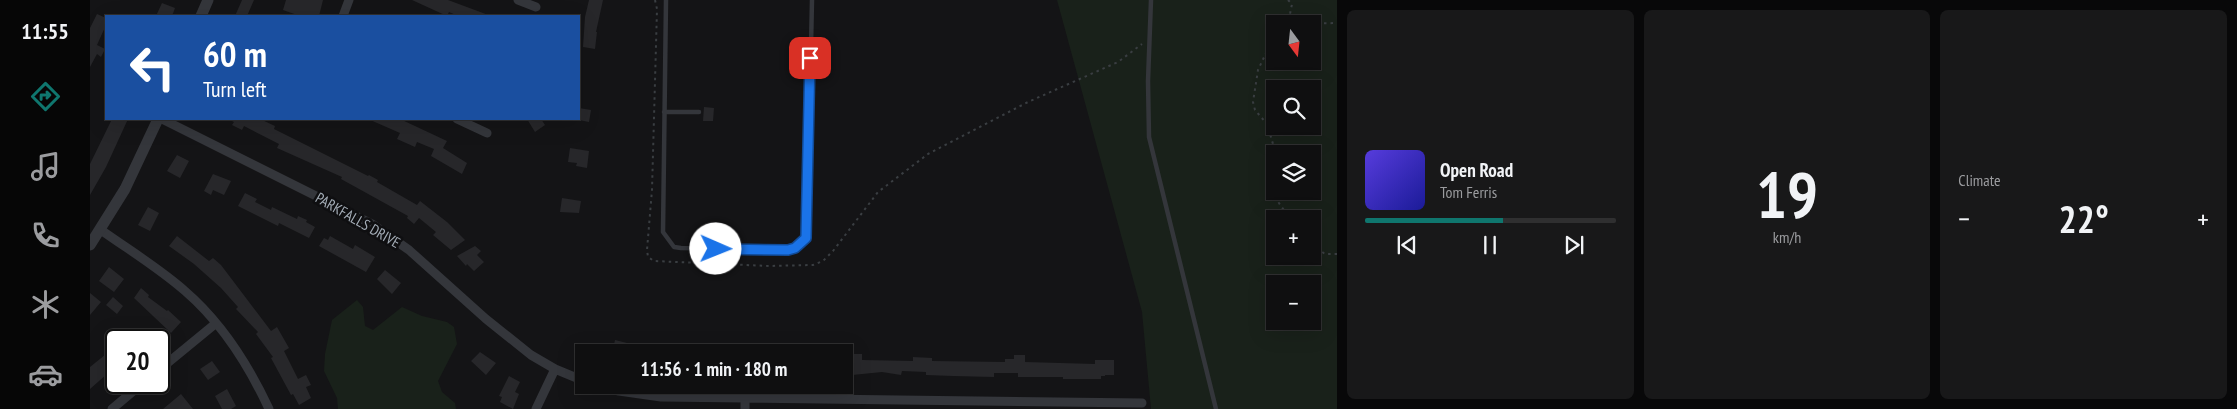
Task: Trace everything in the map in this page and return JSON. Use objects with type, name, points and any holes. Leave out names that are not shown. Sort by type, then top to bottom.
[{"type":"street","points":[[201,15],[208,0]]},
{"type":"street","points":[[342,15],[349,0]]},
{"type":"street","points":[[518,0],[536,7]]},
{"type":"street","points":[[90,245],[125,190],[158,120]]},
{"type":"street","name":"PARKFALLS DRIVE","points":[[164,120],[351,212],[392,237],[505,336],[555,370],[575,378]]},
{"type":"street","points":[[460,120],[487,133]]},
{"type":"street","points":[[101,230],[186,292],[215,324],[252,376],[269,409]]},
{"type":"street","points":[[170,361],[215,324]]},
{"type":"street","points":[[536,409],[555,370]]},
{"type":"street","points":[[112,409],[130,394]]},
{"type":"street","points":[[640,394],[661,397],[745,398],[899,405],[1142,404]]},
{"type":"street","points":[[745,398],[745,409]]},
{"type":"lane","points":[[666,0],[663,232],[674,247],[788,250],[801,244],[806,238],[807,230],[812,0]]},
{"type":"lane","points":[[1152,0],[1148,81],[1149,137],[1216,409]]},
{"type":"lane","points":[[664,112],[699,112]]},
{"type":"path","points":[[654,0],[657,10],[652,190],[646,250],[648,257],[654,261],[770,266],[813,265],[823,261],[833,251],[878,192],[928,154],[1028,102],[1118,62],[1143,43]]},
{"type":"path","points":[[1288,0],[1292,4],[1290,15]]},
{"type":"path","points":[[1321,23],[1337,23]]},
{"type":"path","points":[[1266,53],[1258,70],[1253,92],[1255,110],[1267,124],[1273,145]]},
{"type":"path","points":[[1321,251],[1325,254],[1337,254]]},
{"type":"shaded area","points":[[1057,0],[1337,0],[1337,409],[1151,409],[1142,312]]},
{"type":"shaded area","points":[[357,300],[363,307],[365,326],[373,330],[402,307],[422,316],[447,322],[454,327],[457,344],[438,381],[442,392],[455,403],[456,409],[338,409],[337,398],[324,371],[325,354],[332,320]]},
{"type":"building","points":[[242,0],[254,0],[247,15],[235,15]]},
{"type":"building","points":[[286,0],[323,0],[319,15],[297,15],[283,10]]},
{"type":"building","points":[[412,0],[448,0],[488,15],[456,15],[449,12],[448,15]]},
{"type":"building","points":[[589,0],[603,0],[596,32],[595,49],[583,47],[585,17]]},
{"type":"building","points":[[162,3],[175,8],[172,15],[156,15]]},
{"type":"building","points":[[97,14],[105,18],[105,27],[97,45],[105,49],[101,57],[97,54],[90,67],[90,28]]},
{"type":"building","points":[[704,107],[714,108],[713,121],[703,121]]},
{"type":"building","points":[[580,108],[591,110],[589,122],[579,120]]},
{"type":"building","points":[[112,120],[128,120],[106,167],[90,195],[90,164]]},
{"type":"building","points":[[230,120],[262,120],[275,126],[274,129],[369,175],[378,180],[377,182],[417,205],[420,201],[447,222],[465,240],[451,250],[433,235],[436,232],[419,218],[414,224],[407,218],[408,216],[341,179],[342,177],[277,148],[279,144],[244,126],[242,130],[232,125],[234,122]]},
{"type":"building","points":[[370,120],[402,120],[447,141],[443,148],[467,163],[462,174],[431,156],[434,149],[417,142],[415,147],[397,139],[400,133]]},
{"type":"building","points":[[528,120],[542,120],[545,125],[535,132]]},
{"type":"building","points":[[570,148],[589,151],[587,168],[576,166],[577,163],[568,162]]},
{"type":"building","points":[[177,155],[189,161],[180,178],[167,171]]},
{"type":"building","points":[[213,174],[231,181],[224,195],[213,190],[211,195],[204,191]]},
{"type":"building","points":[[245,193],[257,199],[255,202],[271,210],[272,207],[297,219],[298,216],[307,220],[306,222],[315,227],[309,238],[279,223],[278,226],[238,206]]},
{"type":"building","points":[[562,198],[581,201],[579,213],[560,212]]},
{"type":"building","points":[[148,207],[159,213],[150,231],[138,225]]},
{"type":"building","points":[[177,236],[209,261],[213,258],[221,265],[271,331],[277,327],[289,348],[284,351],[298,379],[306,375],[311,385],[306,387],[311,398],[299,405],[293,394],[291,395],[271,358],[273,357],[256,334],[258,332],[236,309],[238,307],[221,288],[194,264],[169,246]]},
{"type":"building","points":[[330,236],[353,249],[355,245],[375,257],[366,272],[319,246],[324,238],[328,240]]},
{"type":"building","points":[[475,246],[481,251],[477,255],[484,262],[474,271],[467,264],[466,266],[457,256]]},
{"type":"building","points":[[109,267],[124,279],[114,292],[99,281]]},
{"type":"building","points":[[385,270],[401,283],[392,294],[377,279]]},
{"type":"building","points":[[141,288],[149,295],[148,297],[168,310],[181,322],[171,333],[170,329],[167,329],[134,298]]},
{"type":"building","points":[[90,293],[101,302],[90,315]]},
{"type":"building","points":[[113,297],[123,306],[117,314],[106,305]]},
{"type":"building","points":[[615,340],[627,343],[627,344],[614,344]]},
{"type":"building","points":[[480,352],[496,363],[486,375],[471,361]]},
{"type":"building","points":[[853,354],[862,354],[862,360],[913,361],[913,357],[932,358],[932,361],[1005,362],[1005,359],[1014,359],[1014,355],[1025,355],[1025,362],[1095,364],[1095,360],[1114,360],[1114,375],[1101,376],[1101,379],[1018,377],[1018,373],[994,373],[994,377],[926,375],[926,372],[902,371],[901,375],[882,372],[853,375]]},
{"type":"building","points":[[105,355],[105,376],[90,389],[90,367]]},
{"type":"building","points":[[212,361],[220,372],[208,380],[200,369]]},
{"type":"building","points":[[509,376],[520,382],[515,392],[519,394],[513,409],[500,402],[502,397],[499,396]]},
{"type":"building","points":[[227,389],[236,406],[231,409],[222,409],[215,396]]},
{"type":"building","points":[[181,394],[193,409],[163,409]]},
{"type":"route","points":[[716,249],[788,250],[795,248],[806,238],[810,58]]}]
